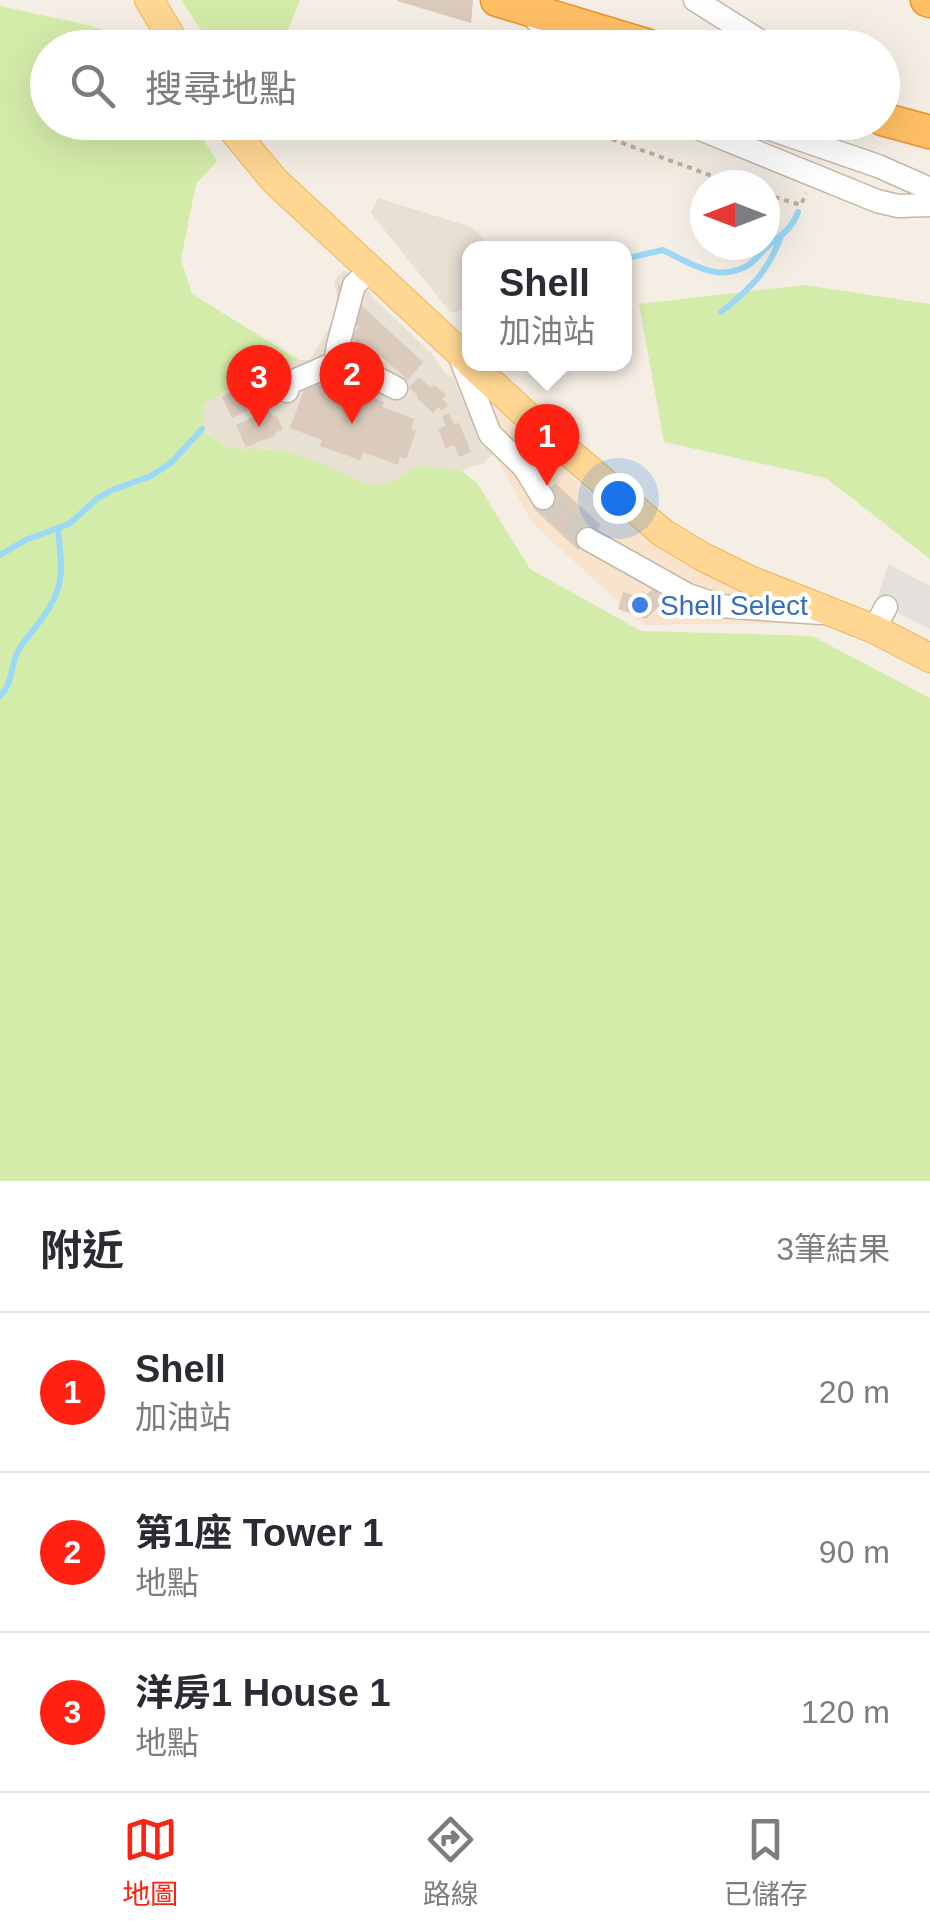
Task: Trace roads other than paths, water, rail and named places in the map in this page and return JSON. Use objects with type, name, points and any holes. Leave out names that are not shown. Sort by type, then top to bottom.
[{"type":"highway","points":[[499,0],[597,30]]},
{"type":"highway","points":[[900,124],[930,132]]},
{"type":"main road","points":[[149,0],[167,30]]},
{"type":"main road","points":[[241,140],[275,182],[462,354]]},
{"type":"main road","points":[[480,371],[663,532],[734,572],[839,614],[880,618],[930,658]]},
{"type":"lane","points":[[499,0],[552,30]]},
{"type":"lane","points":[[696,0],[743,30]]},
{"type":"lane","points":[[743,140],[878,201],[898,206],[930,205]]},
{"type":"lane","points":[[802,140],[930,189]]},
{"type":"lane","points":[[335,364],[354,285],[370,270]]},
{"type":"lane","points":[[287,391],[289,383],[298,377],[335,364],[349,364],[396,388]]},
{"type":"lane","points":[[470,371],[490,434],[524,468],[544,498]]},
{"type":"lane","points":[[588,539],[688,596],[720,606],[839,614]]},
{"type":"waterway","points":[[632,257],[663,250],[706,270],[739,270],[785,232],[798,212]]},
{"type":"waterway","points":[[721,312],[757,279],[781,236]]},
{"type":"waterway","points":[[0,555],[26,540],[69,524],[112,490],[151,476],[172,462],[202,429]]},
{"type":"waterway","points":[[0,696],[17,653],[55,598],[61,567],[58,530]]},
{"type":"tunnel","points":[[543,498],[588,539]]},
{"type":"place","name":"第1座 Tower 1","points":[[352,424]]},
{"type":"place","name":"洋房1 House 1","points":[[259,427]]},
{"type":"place","name":"Shell","points":[[547,486]]},
{"type":"place","name":"Shell Select","points":[[640,605]]}]
